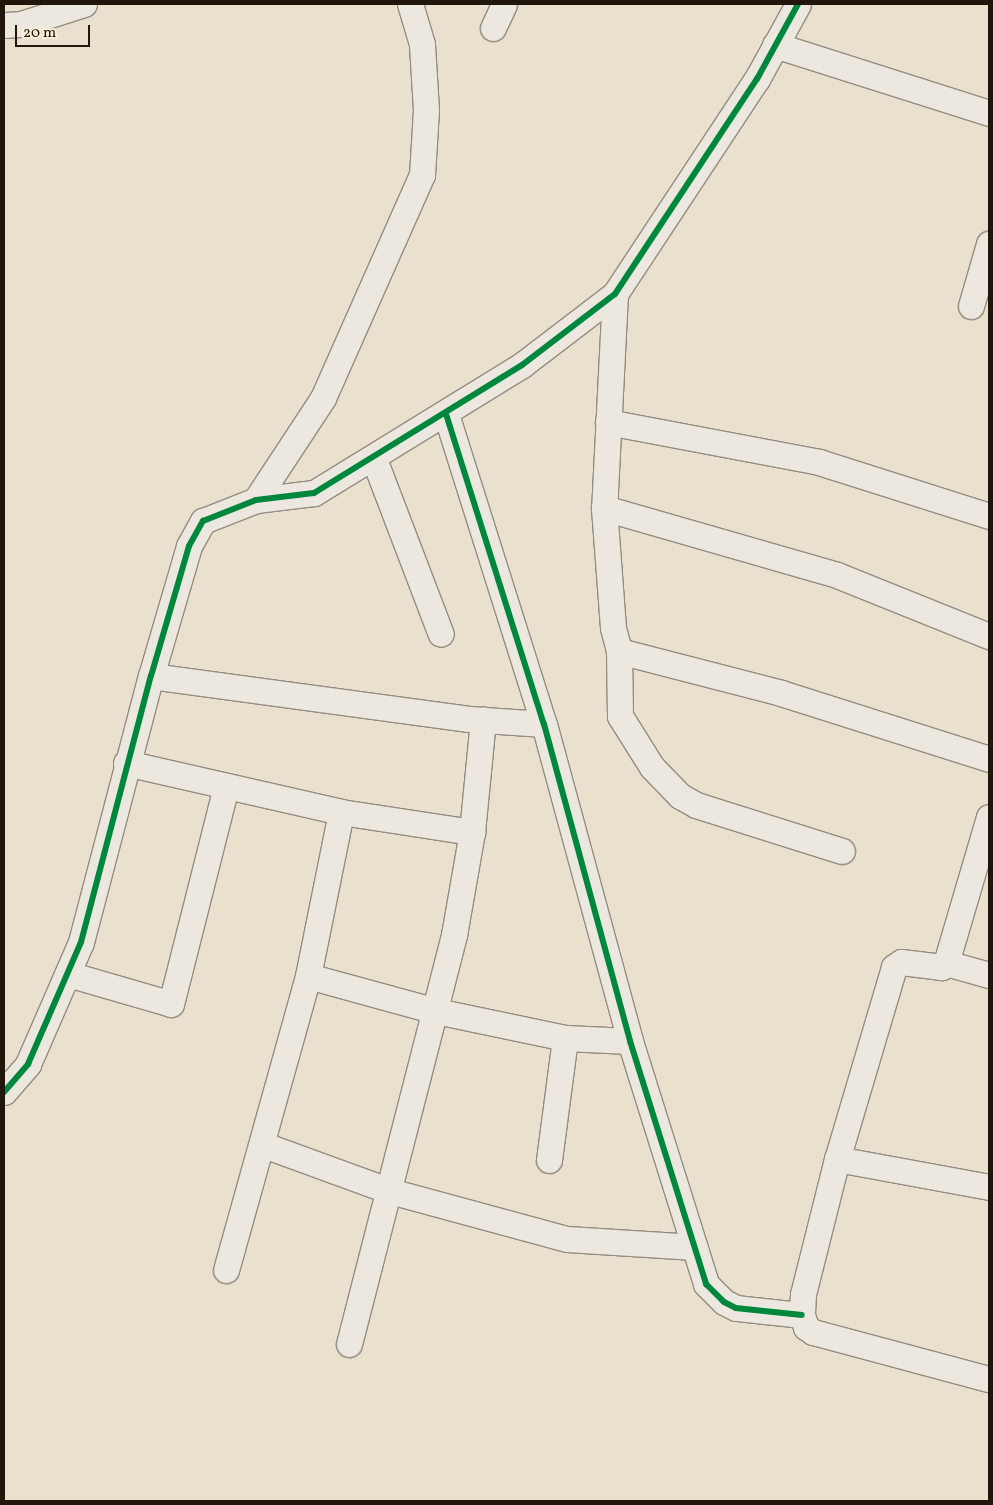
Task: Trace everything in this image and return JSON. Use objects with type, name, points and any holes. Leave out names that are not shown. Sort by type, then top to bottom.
[{"type":"street","points":[[4,26],[21,24],[84,4]]},
{"type":"street","points":[[256,500],[323,398],[422,175],[426,110],[422,53],[410,4]]},
{"type":"street","points":[[493,28],[504,4]]},
{"type":"street","points":[[4,1092],[28,1064],[81,942],[126,763],[151,676],[194,534],[203,521],[215,513],[256,500],[314,493],[374,459],[522,365],[615,294],[757,79],[798,4]]},
{"type":"street","points":[[775,45],[989,113]]},
{"type":"street","points":[[971,306],[989,244]]},
{"type":"street","points":[[615,294],[604,508],[612,619],[619,651],[620,716],[647,761],[680,796],[696,805],[842,851]]},
{"type":"street","points":[[446,414],[544,724],[630,1041],[706,1284],[724,1302],[758,1312],[802,1316]]},
{"type":"street","points":[[608,422],[819,462],[989,516]]},
{"type":"street","points":[[374,459],[440,634]]},
{"type":"street","points":[[604,508],[837,575],[989,636]]},
{"type":"street","points":[[619,651],[781,693],[989,759]]},
{"type":"street","points":[[151,676],[483,720],[544,724]]},
{"type":"street","points":[[349,1344],[390,1191],[454,935],[472,832],[483,720]]},
{"type":"street","points":[[126,763],[341,812],[472,832]]},
{"type":"street","points":[[68,974],[168,1005],[174,1001],[226,786]]},
{"type":"street","points":[[226,1270],[264,1145],[308,976],[341,812]]},
{"type":"street","points":[[988,828],[946,963],[942,967],[907,962],[895,966],[837,1159],[803,1294],[802,1316],[806,1328],[813,1332],[989,1379]]},
{"type":"street","points":[[946,963],[989,976]]},
{"type":"street","points":[[308,976],[436,1011],[565,1038],[630,1041]]},
{"type":"street","points":[[549,1160],[565,1038]]},
{"type":"street","points":[[264,1145],[390,1191],[567,1238],[695,1247]]},
{"type":"street","points":[[837,1159],[989,1187]]},
{"type":"cycle path","points":[[4,1092],[28,1064],[81,942],[151,676],[189,546],[203,521],[256,500],[314,493],[522,365],[615,294],[757,79],[798,4]]},
{"type":"cycle path","points":[[446,414],[544,724],[630,1041],[706,1284],[724,1302],[736,1308],[802,1315]]}]
